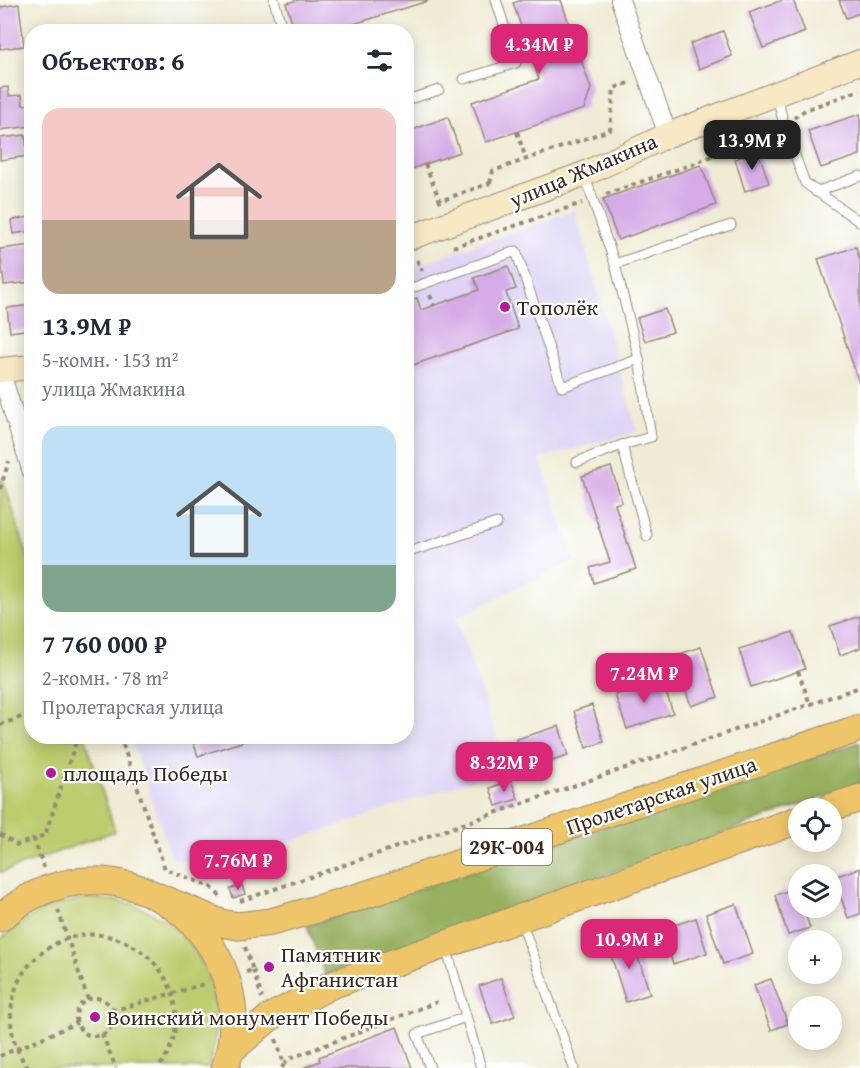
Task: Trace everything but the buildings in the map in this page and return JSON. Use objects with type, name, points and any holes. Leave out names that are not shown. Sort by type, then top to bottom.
[{"type":"main road","name":"Пролетарская улица","points":[[153,895],[222,923],[238,926],[271,922],[359,897],[860,728]]},
{"type":"main road","points":[[842,804],[860,798]]},
{"type":"main road","name":"29К-004","points":[[228,1059],[270,1018],[331,985],[788,824]]},
{"type":"main road","name":"29К-004","points":[[5,912],[34,895],[73,883],[114,883],[153,895],[173,906],[207,939],[219,958],[227,978],[233,1003],[228,1059]]},
{"type":"street","points":[[620,0],[668,135]]},
{"type":"street","name":"улица Жмакина","points":[[414,248],[668,135],[860,62]]},
{"type":"street","points":[[24,368],[0,370],[24,446]]},
{"type":"lane","points":[[274,0],[282,24]]},
{"type":"lane","points":[[464,80],[516,63],[496,0]]},
{"type":"lane","points":[[414,98],[439,90]]},
{"type":"lane","points":[[776,93],[784,125],[805,183],[860,222]]},
{"type":"lane","points":[[577,462],[651,437],[639,359],[615,264],[584,174]]},
{"type":"lane","points":[[816,192],[860,176]]},
{"type":"lane","points":[[615,264],[730,225]]},
{"type":"lane","points":[[414,287],[516,251],[562,387],[639,359]]},
{"type":"lane","points":[[622,445],[647,536]]},
{"type":"lane","points":[[414,550],[497,523]]},
{"type":"lane","points":[[520,918],[574,1068]]},
{"type":"lane","points":[[445,945],[481,1068]]},
{"type":"lane","points":[[430,1068],[417,1034],[466,1017]]},
{"type":"path","points":[[490,183],[494,171],[610,130],[614,88],[646,77]]},
{"type":"path","points":[[451,248],[693,164],[784,125],[806,110],[860,90]]},
{"type":"path","points":[[517,132],[526,160]]},
{"type":"path","points":[[688,169],[693,164]]},
{"type":"path","points":[[798,671],[810,704]]},
{"type":"path","points":[[230,904],[860,687]]},
{"type":"path","points":[[0,724],[24,716]]},
{"type":"path","points":[[0,834],[17,845],[34,839]]},
{"type":"path","points":[[28,1068],[21,1058],[12,1035],[10,1010],[16,985],[29,964],[46,949],[66,939],[88,934],[110,936],[131,943],[150,956],[164,973],[173,993],[177,1016],[174,1038],[166,1058],[158,1068]]},
{"type":"path","points":[[93,999],[104,1001],[112,1011],[114,1017],[110,1029],[102,1034],[93,1036],[82,1032],[76,1023],[76,1015],[81,1004],[93,999]]},
{"type":"path","points":[[284,1064],[289,1059],[437,1002]]},
{"type":"path","points":[[0,1056],[76,1023]]},
{"type":"path","points":[[102,1034],[116,1068]]},
{"type":"shaded area","points":[[575,210],[637,432],[540,458],[574,560],[456,618],[507,768],[205,871],[172,858],[132,744],[414,744],[414,267]]},
{"type":"green space","points":[[3,479],[24,545],[24,744],[87,744],[115,831],[0,873],[0,480]]},
{"type":"green space","points":[[860,742],[860,784],[821,798],[788,798],[788,810],[325,975],[307,926]]},
{"type":"green space","points":[[91,898],[132,904],[156,915],[177,930],[193,949],[205,969],[213,993],[216,1017],[214,1042],[208,1068],[0,1068],[0,940],[20,923],[42,911],[53,906]]},
{"type":"place","name":"Тополёк","points":[[505,307]]},
{"type":"place","name":"площадь Победы","points":[[51,773]]},
{"type":"place","name":"Памятник Афганистан","points":[[269,967]]},
{"type":"place","name":"Воинский монумент Победы","points":[[95,1017]]}]
